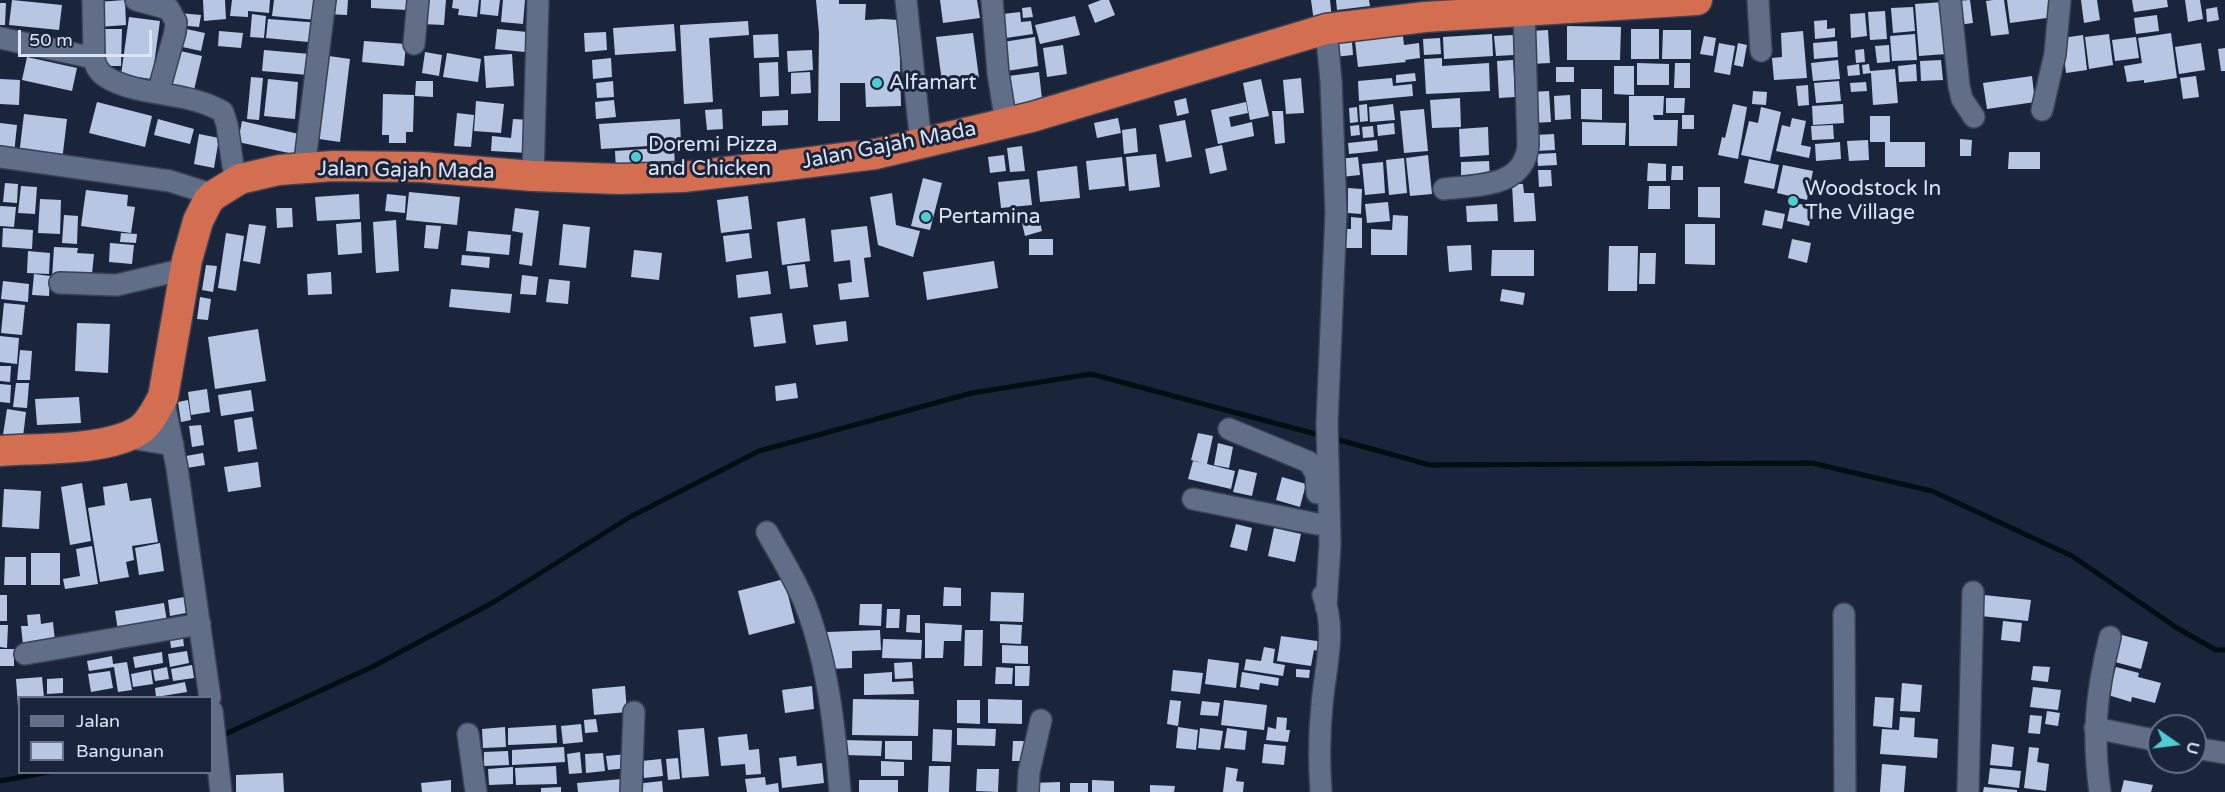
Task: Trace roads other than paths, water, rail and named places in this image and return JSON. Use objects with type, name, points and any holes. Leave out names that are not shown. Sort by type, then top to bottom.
[{"type":"highway","name":"Jalan Gajah Mada","points":[[0,451],[89,445],[124,438],[140,430],[163,398],[190,243],[198,221],[208,201],[214,195],[240,179],[279,170],[333,166],[422,167],[533,176],[620,179],[683,177],[876,154],[1006,123],[1117,93],[1326,29],[1468,8],[1524,11],[1697,0]]},
{"type":"street","points":[[93,0],[95,66],[106,78],[207,104],[223,112],[233,166],[240,179]]},
{"type":"street","points":[[136,0],[169,9],[176,22],[158,93]]},
{"type":"street","points":[[304,169],[325,0]]},
{"type":"street","points":[[414,44],[418,0]]},
{"type":"street","points":[[533,176],[538,0]]},
{"type":"street","points":[[906,0],[921,144]]},
{"type":"street","points":[[992,0],[998,73],[1006,123]]},
{"type":"street","points":[[1758,0],[1761,51]]},
{"type":"street","points":[[1950,0],[1959,87],[1962,99],[1974,117]]},
{"type":"street","points":[[2042,110],[2055,54],[2060,0]]},
{"type":"street","points":[[1444,189],[1498,183],[1521,166],[1526,159],[1528,145],[1524,11]]},
{"type":"street","points":[[1326,29],[1331,81],[1336,203],[1326,433],[1330,544],[1326,607]]},
{"type":"street","points":[[0,38],[94,58]]},
{"type":"street","points":[[0,157],[170,181],[214,195]]},
{"type":"street","points":[[60,283],[117,285],[185,271]]},
{"type":"street","points":[[163,398],[173,445],[210,696]]},
{"type":"street","points":[[1229,429],[1280,449],[1312,466],[1316,474],[1318,580],[1330,631],[1321,722],[1321,792]]},
{"type":"street","points":[[124,438],[173,445]]},
{"type":"street","points":[[1193,499],[1317,524]]},
{"type":"street","points":[[767,532],[801,596],[813,627],[835,737],[840,792]]},
{"type":"street","points":[[1968,792],[1973,592]]},
{"type":"street","points":[[1844,614],[1845,792]]},
{"type":"street","points":[[25,654],[200,624]]},
{"type":"street","points":[[2100,792],[2095,728],[2101,675],[2110,637]]},
{"type":"street","points":[[631,792],[634,712]]},
{"type":"street","points":[[1028,792],[1029,772],[1041,720]]},
{"type":"street","points":[[213,721],[221,792]]},
{"type":"street","points":[[2095,728],[2147,739]]},
{"type":"street","points":[[468,734],[476,792]]},
{"type":"street","points":[[2207,750],[2225,753]]},
{"type":"waterway","points":[[221,736],[372,667],[494,602],[630,517],[759,451],[972,393],[1091,374],[1323,436]]},
{"type":"waterway","points":[[1332,438],[1430,465],[1812,463],[1932,491],[2072,556],[2177,628],[2216,650],[2225,650]]},
{"type":"waterway","points":[[0,781],[38,774]]},
{"type":"place","name":"Alfamart","points":[[877,83]]},
{"type":"place","name":"Doremi Pizza and Chicken","points":[[636,157]]},
{"type":"place","name":"Woodstock In The Village","points":[[1793,201]]},
{"type":"place","name":"Pertamina","points":[[926,217]]}]
